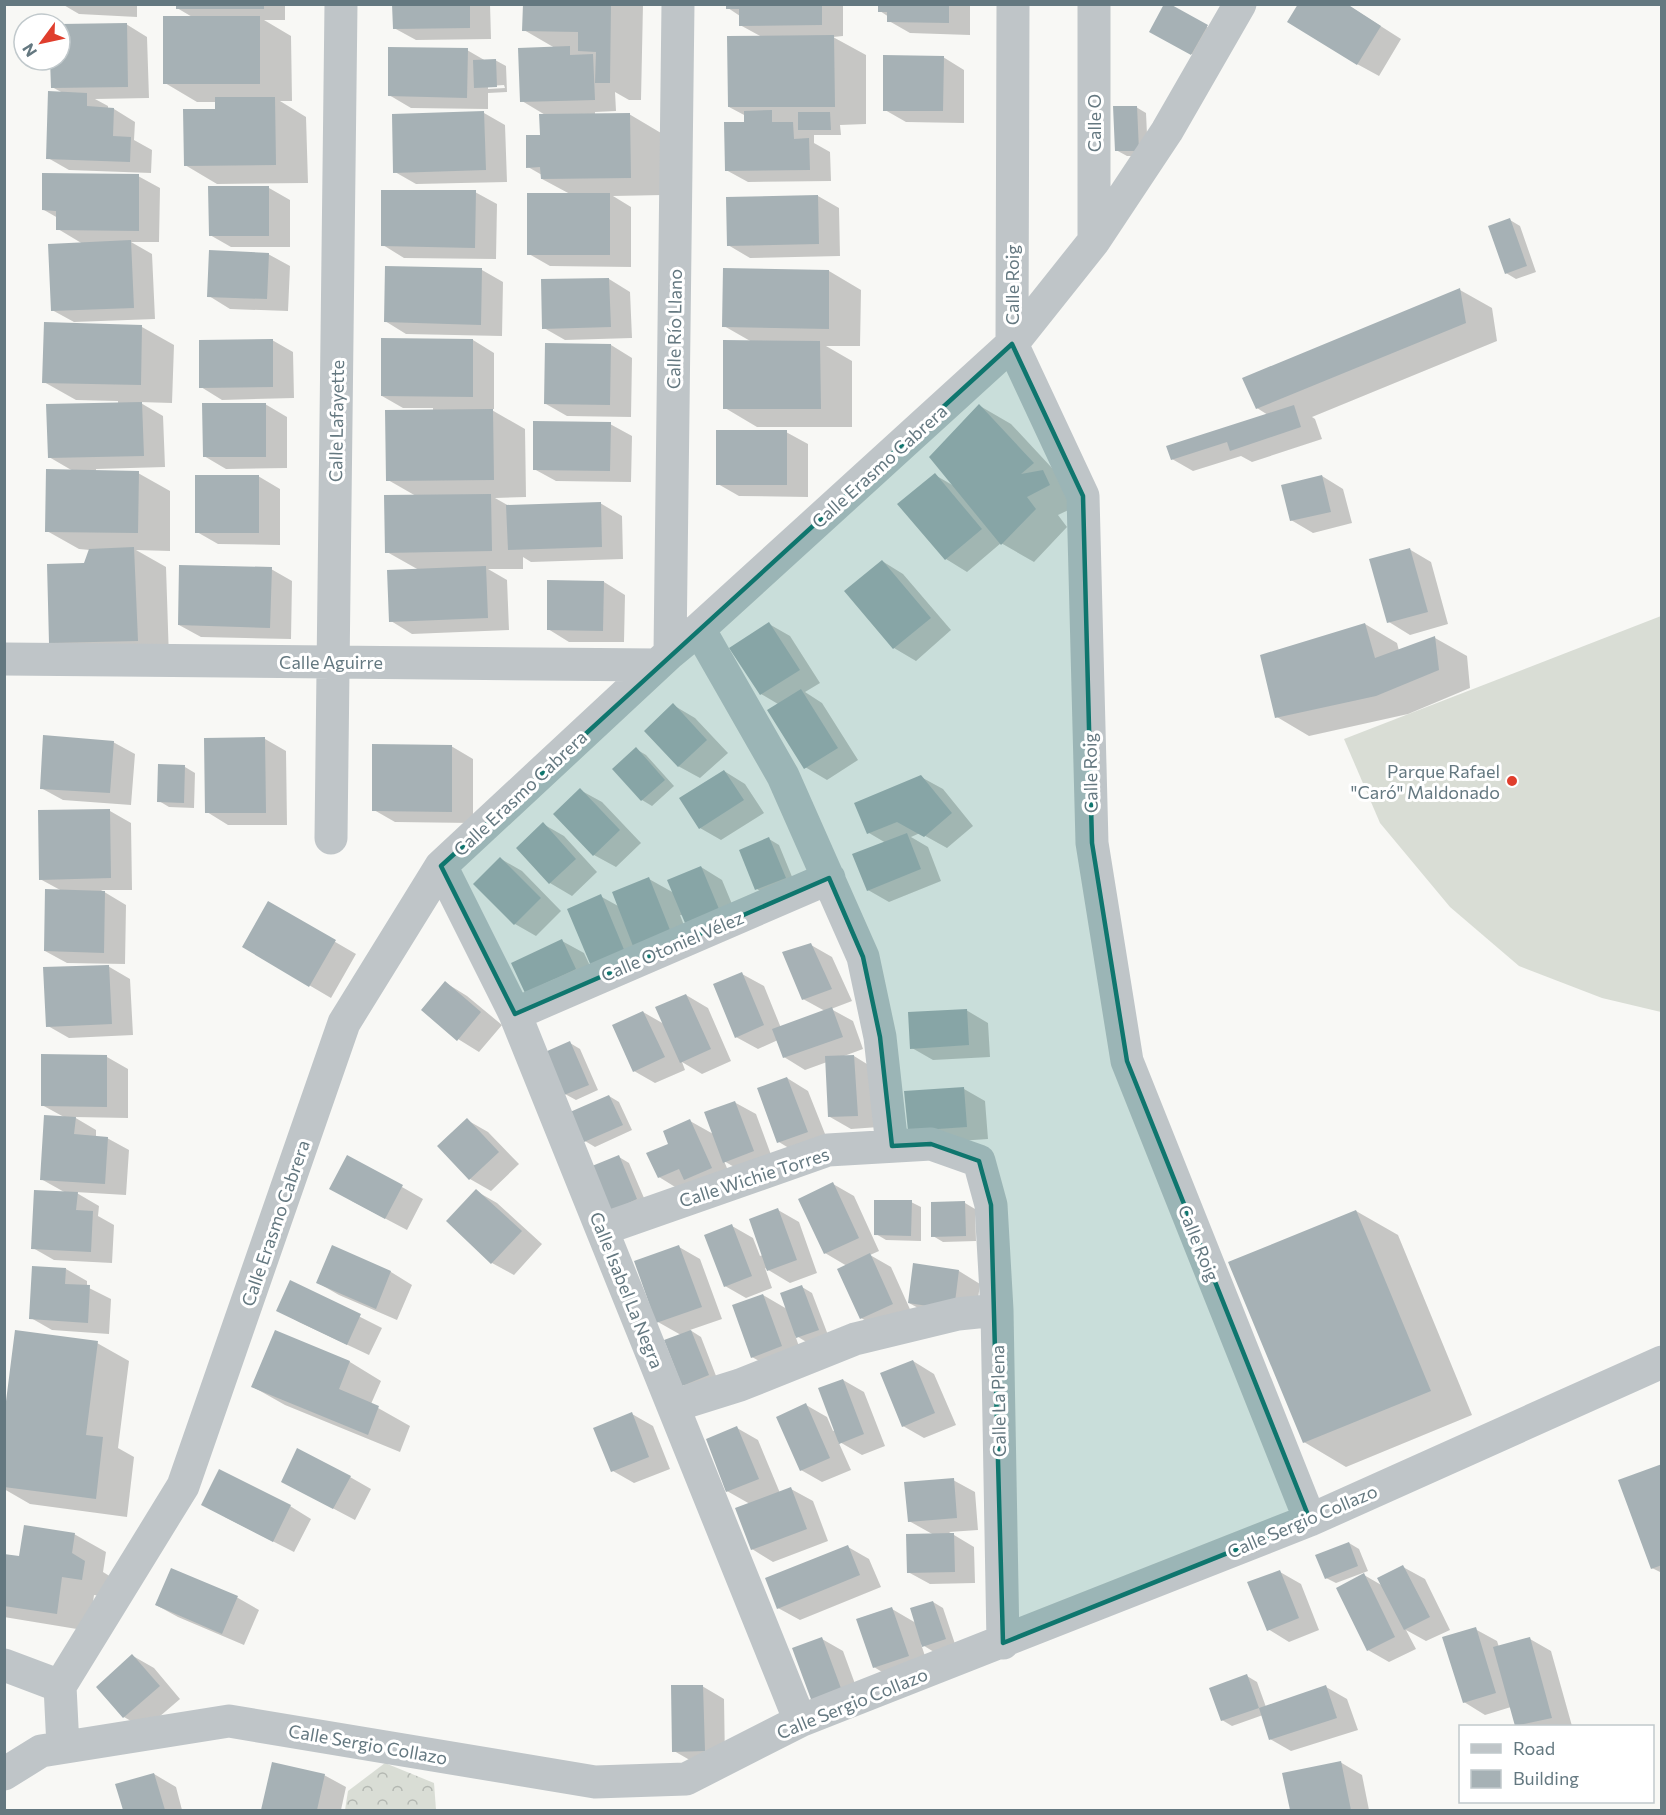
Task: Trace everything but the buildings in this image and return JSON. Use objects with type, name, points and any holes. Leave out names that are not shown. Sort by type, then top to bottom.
[{"type":"street","name":"Calle Lafayette","points":[[331,838],[341,4]]},
{"type":"street","name":"Calle Río Llano","points":[[664,659],[678,4]]},
{"type":"street","name":"Calle Roig","points":[[1013,4],[1012,344],[1083,496],[1092,843],[1127,1061],[1310,1520]]},
{"type":"street","name":"Calle O","points":[[1094,4],[1094,241]]},
{"type":"street","name":"Calle Erasmo Cabrera","points":[[60,1686],[183,1486],[344,1023],[441,866],[664,659],[1012,344],[1094,241],[1167,132],[1240,4]]},
{"type":"street","points":[[699,629],[783,776],[863,957],[880,1037],[892,1146]]},
{"type":"street","name":"Calle Aguirre","points":[[4,659],[333,662],[664,659]]},
{"type":"street","name":"Calle Isabel La Negra","points":[[441,866],[515,1014],[800,1721]]},
{"type":"street","name":"Calle Otoniel Vélez","points":[[515,1014],[829,878]]},
{"type":"street","name":"Calle Wichie Torres","points":[[603,1229],[828,1150],[931,1144],[979,1161]]},
{"type":"street","name":"Calle La Plena","points":[[979,1161],[992,1205],[997,1310],[1003,1643]]},
{"type":"street","points":[[673,1406],[740,1385],[855,1339],[958,1314],[997,1310]]},
{"type":"street","name":"Calle Sergio Collazo","points":[[4,1774],[40,1751],[229,1721],[596,1782],[686,1779],[800,1721],[1003,1643],[1310,1520],[1662,1362]]},
{"type":"street","points":[[4,1665],[60,1686],[63,1747]]},
{"type":"highlighted area","points":[[1012,344],[1083,496],[1092,843],[1127,1061],[1310,1520],[1003,1643],[991,1205],[979,1161],[931,1144],[892,1146],[880,1037],[863,957],[829,878],[515,1014],[441,866]]},
{"type":"green space","name":"Parque Rafael \"Caró\" Maldonado","points":[[1661,616],[1661,1012],[1602,998],[1519,966],[1450,907],[1380,823],[1344,739]]},
{"type":"green space","points":[[385,1763],[434,1783],[436,1810],[345,1810],[348,1791]]},
{"type":"place","name":"Parque Rafael \"Caró\" Maldonado","points":[[1512,781]]}]
